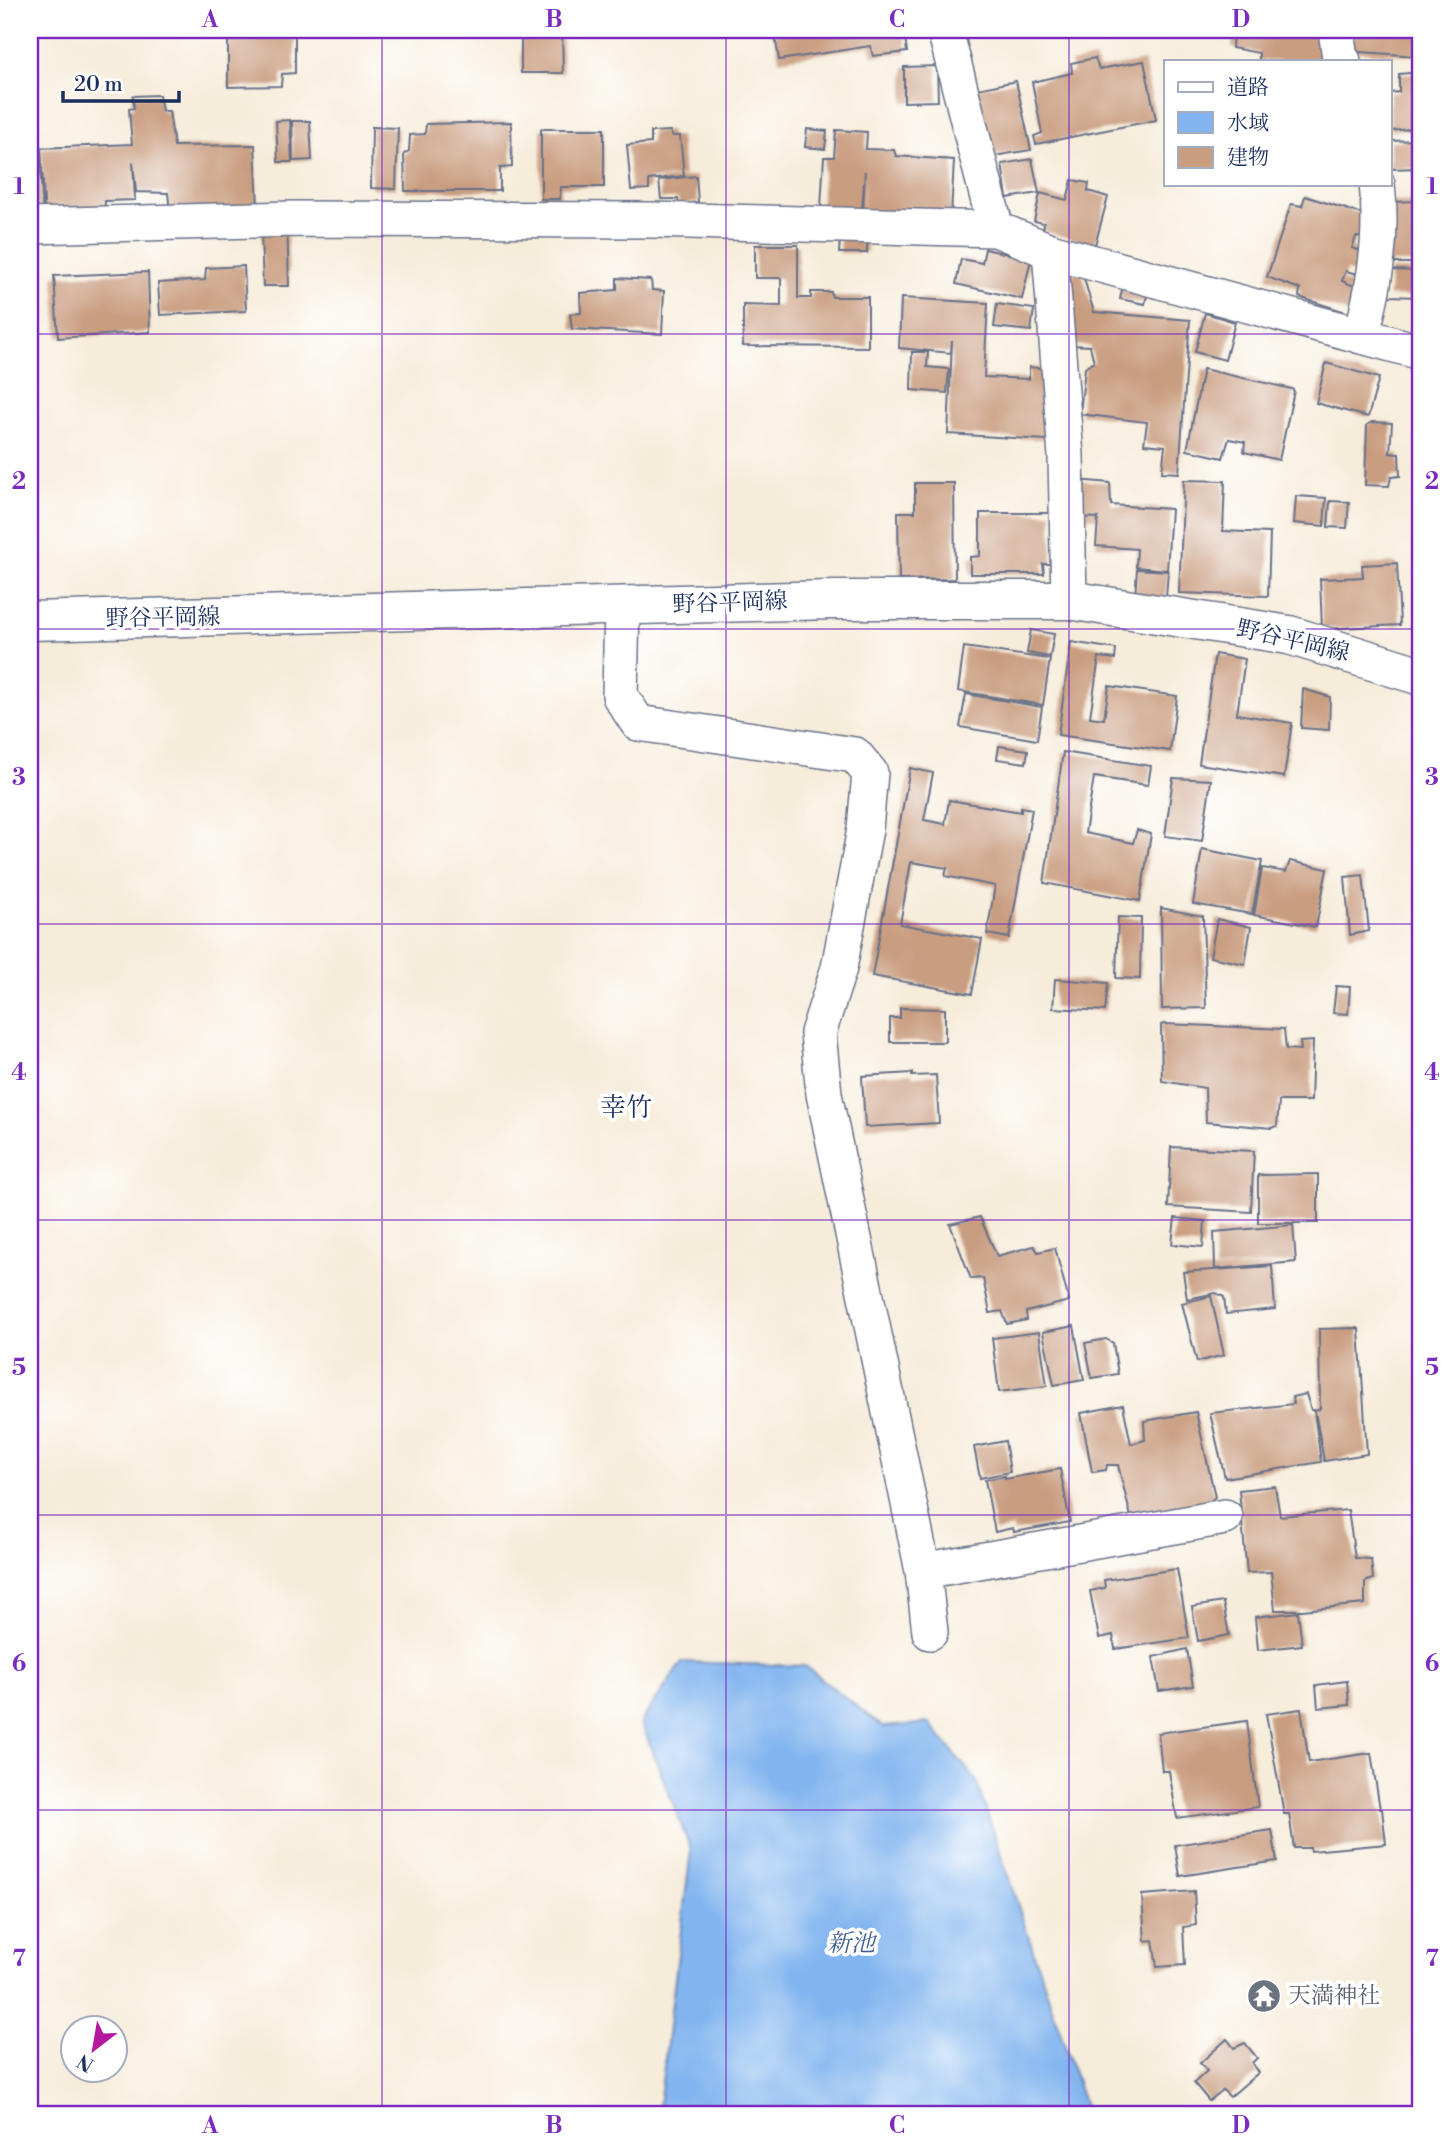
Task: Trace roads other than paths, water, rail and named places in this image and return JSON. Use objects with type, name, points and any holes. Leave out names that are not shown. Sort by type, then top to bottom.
[{"type":"main road","name":"野谷平岡線","points":[[30,621],[832,600],[1069,600],[1289,635],[1421,676]]},
{"type":"street","points":[[945,30],[996,229]]},
{"type":"street","points":[[1336,30],[1342,60]]},
{"type":"street","points":[[1361,336],[1371,300],[1377,256],[1377,186]]},
{"type":"street","points":[[30,226],[293,219],[652,220],[996,229],[1050,251],[1421,352]]},
{"type":"street","points":[[1050,251],[1066,456],[1069,600]]},
{"type":"street","points":[[622,606],[620,696],[638,723],[855,755],[870,773],[865,829],[839,968],[818,1033],[824,1094],[923,1571],[930,1632]]},
{"type":"street","points":[[923,1571],[1225,1517]]},
{"type":"water","name":"新池","points":[[682,1662],[805,1666],[883,1727],[929,1723],[976,1780],[1084,2103],[1085,2114],[658,2114],[691,1850],[641,1722]]},
{"type":"place","name":"天満神社","points":[[1264,1996]]},
{"type":"district","name":"幸竹","points":[[626,1108]]}]
